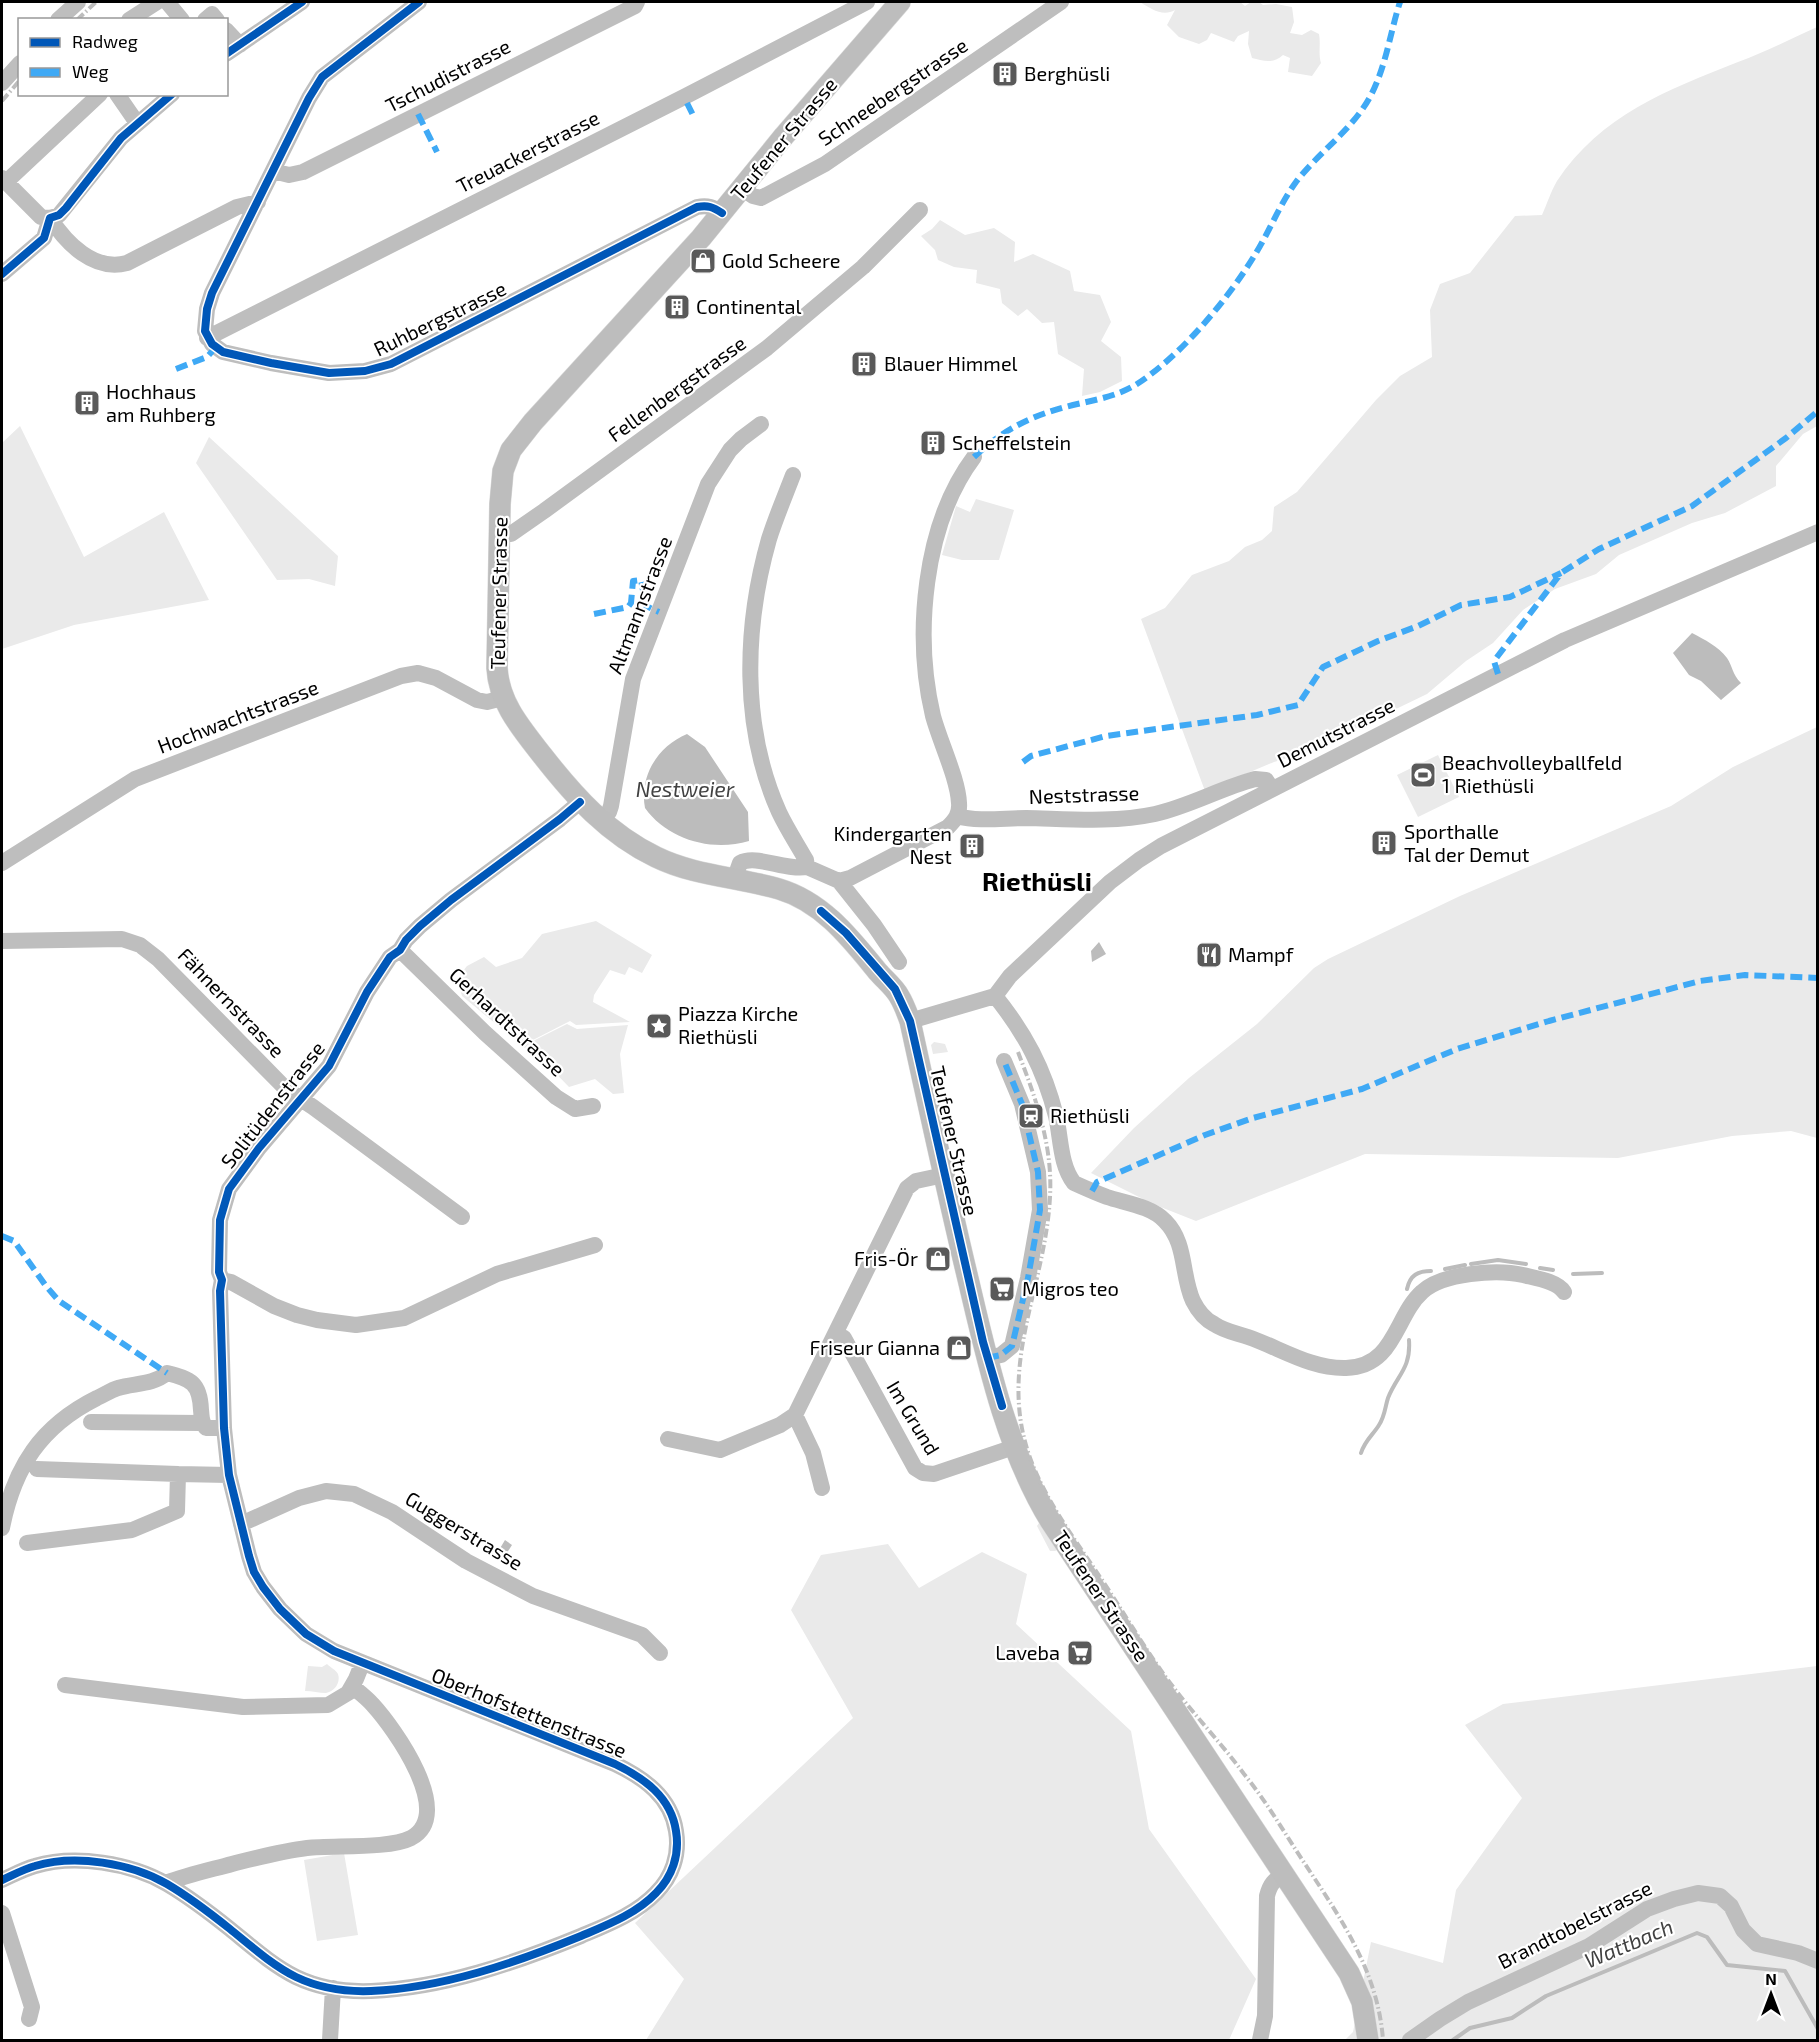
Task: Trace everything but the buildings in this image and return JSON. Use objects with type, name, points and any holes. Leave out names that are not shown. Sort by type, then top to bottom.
[{"type":"main road","name":"Teufener Strasse","points":[[900,2],[795,123],[679,264],[515,444],[507,458],[503,471],[497,668],[503,698],[515,721],[580,802],[601,821],[636,846],[678,866],[778,889],[806,900],[846,933],[895,990],[910,1021],[987,1359],[1014,1447],[1035,1496],[1349,1973],[1358,1989],[1366,2016],[1368,2040]]},
{"type":"street","points":[[60,18],[78,2]]},
{"type":"street","points":[[132,18],[158,2]]},
{"type":"street","points":[[166,2],[180,18]]},
{"type":"street","points":[[228,36],[233,50],[303,2]]},
{"type":"street","points":[[207,338],[206,321],[212,293],[309,98],[322,78],[418,2]]},
{"type":"street","name":"Tschudistrasse","points":[[273,171],[289,175],[303,172],[635,6],[637,2]]},
{"type":"street","name":"Treuackerstrasse","points":[[207,338],[867,2]]},
{"type":"street","name":"Schneebergstrasse","points":[[742,189],[761,198],[825,164],[1061,2]]},
{"type":"street","points":[[2,83],[18,65]]},
{"type":"street","points":[[98,96],[4,180],[41,217],[50,218],[59,215],[108,152],[136,123],[170,96]]},
{"type":"street","points":[[118,96],[136,123]]},
{"type":"street","points":[[50,218],[62,236],[91,259],[104,265],[114,265],[127,262],[237,207],[258,202]]},
{"type":"street","name":"Ruhbergstrasse","points":[[207,338],[215,348],[223,352],[249,359],[329,373],[365,371],[391,364],[697,207],[712,206],[722,213]]},
{"type":"street","name":"Fellenbergstrasse","points":[[500,534],[511,534],[767,348],[863,267],[920,210]]},
{"type":"street","points":[[2,274],[44,238],[50,218]]},
{"type":"street","name":"Altmannstrasse","points":[[601,821],[609,812],[633,679],[708,484],[730,450],[761,423]]},
{"type":"street","points":[[839,881],[850,878],[948,827],[957,816],[958,797],[936,728],[928,686],[924,641],[925,616],[935,545],[958,482],[974,457]]},
{"type":"street","points":[[793,475],[769,538],[758,588],[752,633],[751,695],[758,749],[768,783],[778,811],[806,860],[807,867]]},
{"type":"street","name":"Demutstrasse","points":[[995,996],[1010,976],[1126,869],[1161,846],[1574,635],[1818,532]]},
{"type":"street","name":"Hochwachtstrasse","points":[[2,863],[135,780],[401,676],[418,674],[436,678],[477,700],[487,702],[503,698]]},
{"type":"street","name":"Neststrasse","points":[[957,816],[971,820],[1124,818],[1170,810],[1255,779],[1266,780],[1272,789]]},
{"type":"street","name":"Solitüdenstrasse","points":[[222,1386],[220,1291],[222,1280],[219,1272],[219,1231],[225,1199],[235,1180],[329,1066],[378,974],[390,957],[400,950],[420,926],[451,900],[580,802]]},
{"type":"street","points":[[735,880],[740,863],[748,860],[792,869],[807,867],[839,881],[899,962]]},
{"type":"street","name":"Fähnernstrasse","points":[[2,941],[122,939],[140,945],[158,959],[286,1089],[462,1217]]},
{"type":"street","name":"Gerhardtstrasse","points":[[400,950],[485,1033],[556,1097],[575,1109],[593,1106]]},
{"type":"street","points":[[910,1021],[995,996],[1026,1037],[1040,1068],[1056,1115],[1066,1173],[1074,1183],[1153,1213],[1167,1222],[1177,1238],[1193,1300],[1204,1317],[1221,1329],[1324,1366],[1347,1368],[1367,1364],[1376,1359],[1390,1344],[1418,1297],[1428,1287],[1438,1282],[1468,1276],[1504,1273],[1556,1285],[1564,1292]]},
{"type":"street","points":[[987,1359],[1000,1355],[1012,1346],[1028,1278],[1040,1210],[1038,1172],[1022,1104],[1004,1062]]},
{"type":"street","points":[[668,1439],[720,1450],[780,1425],[795,1415],[907,1188],[916,1181],[944,1175]]},
{"type":"street","points":[[222,1280],[231,1282],[274,1306],[297,1315],[356,1325],[404,1318],[498,1274],[595,1245]]},
{"type":"street","name":"Im Grund","points":[[836,1334],[844,1338],[909,1458],[919,1471],[934,1474],[1014,1447]]},
{"type":"street","points":[[2,1528],[15,1481],[48,1431],[74,1411],[118,1388],[159,1379],[166,1374],[189,1379],[200,1394],[201,1422],[206,1428],[224,1428]]},
{"type":"street","name":"Oberhofstettenstrasse","points":[[2,1880],[36,1866],[71,1860],[101,1862],[128,1868],[166,1883],[276,1965],[315,1985],[333,1989],[369,1991],[438,1982],[487,1970],[558,1945],[599,1928],[646,1902],[668,1878],[676,1859],[676,1826],[667,1804],[638,1776],[615,1764],[362,1664],[317,1642],[280,1609],[254,1572],[241,1524],[230,1475],[222,1386]]},
{"type":"street","points":[[795,1415],[813,1453],[822,1488]]},
{"type":"street","points":[[91,1422],[201,1422]]},
{"type":"street","points":[[37,1469],[230,1475]]},
{"type":"street","points":[[27,1543],[132,1530],[177,1511],[178,1474]]},
{"type":"street","name":"Guggerstrasse","points":[[241,1524],[299,1498],[326,1491],[354,1494],[392,1512],[466,1561],[533,1596],[642,1635],[660,1653]]},
{"type":"street","points":[[65,1685],[243,1707],[327,1705],[342,1698],[352,1687],[362,1664]]},
{"type":"street","points":[[166,1883],[253,1859],[306,1848],[396,1843],[412,1837],[425,1824],[428,1807],[423,1787],[407,1751],[373,1704],[352,1687]]},
{"type":"street","points":[[1260,2040],[1265,2016],[1267,1896],[1269,1886],[1284,1874]]},
{"type":"street","name":"Brandtobelstrasse","points":[[1410,2040],[1468,2002],[1589,1946],[1647,1909],[1698,1893],[1720,1896],[1731,1906],[1743,1930],[1757,1944],[1798,1953],[1818,1961]]},
{"type":"street","points":[[2,1913],[32,2007],[29,2019]]},
{"type":"street","points":[[330,2040],[333,1989]]},
{"type":"shaded area","points":[[1140,2],[1240,2],[1245,6],[1251,2],[1259,2],[1263,5],[1276,4],[1292,7],[1294,22],[1290,33],[1302,35],[1311,30],[1319,34],[1321,63],[1312,76],[1288,72],[1290,58],[1283,55],[1272,61],[1252,58],[1248,44],[1249,31],[1238,36],[1234,42],[1211,33],[1207,40],[1199,44],[1179,37],[1167,25],[1175,10],[1166,13]]},
{"type":"shaded area","points":[[1817,27],[1817,426],[1803,434],[1776,466],[1776,486],[1725,513],[1692,523],[1619,555],[1596,574],[1555,589],[1523,610],[1493,643],[1466,661],[1427,694],[1307,752],[1274,762],[1205,791],[1141,619],[1165,608],[1192,575],[1229,561],[1245,547],[1262,540],[1272,531],[1274,507],[1297,492],[1376,400],[1400,376],[1432,357],[1430,310],[1440,284],[1470,273],[1515,216],[1542,215],[1557,181],[1574,158],[1594,138],[1637,107],[1661,95]]},
{"type":"shaded area","points":[[940,220],[965,235],[994,228],[1015,242],[1014,262],[1033,254],[1070,271],[1074,291],[1100,295],[1111,322],[1101,341],[1121,357],[1122,381],[1100,392],[1082,396],[1084,369],[1058,354],[1054,322],[1042,323],[1027,309],[1018,316],[1002,303],[1000,289],[976,283],[977,270],[954,267],[938,260],[935,250],[921,236]]},
{"type":"shaded area","points":[[20,426],[84,557],[164,512],[209,600],[74,625],[2,649],[2,443]]},
{"type":"shaded area","points":[[209,437],[338,556],[335,586],[309,579],[277,580],[196,463]]},
{"type":"shaded area","points":[[976,499],[1014,510],[999,560],[962,560],[942,555],[956,506],[970,512]]},
{"type":"shaded area","points":[[1817,727],[1817,1138],[1791,1131],[1732,1136],[1618,1158],[1365,1154],[1196,1221],[1153,1204],[1091,1173],[1134,1128],[1189,1078],[1257,1024],[1314,968],[1328,959],[1460,896],[1671,806],[1733,767]]},
{"type":"shaded area","points":[[1438,755],[1459,797],[1418,817],[1397,775]]},
{"type":"shaded area","points":[[596,921],[652,955],[642,973],[629,967],[625,975],[610,970],[594,995],[593,1002],[630,1022],[576,1025],[570,1021],[533,1040],[525,1048],[462,996],[457,978],[467,966],[484,957],[496,967],[522,958],[542,934]]},
{"type":"shaded area","points":[[567,1024],[577,1029],[628,1025],[620,1054],[624,1093],[613,1094],[595,1079],[569,1087],[534,1051],[533,1041]]},
{"type":"shaded area","points":[[934,1042],[945,1044],[948,1052],[933,1054],[931,1045]]},
{"type":"shaded area","points":[[1039,1523],[1057,1550],[1050,1551],[1037,1526]]},
{"type":"shaded area","points":[[888,1544],[919,1588],[982,1552],[1027,1574],[1016,1624],[1131,1731],[1149,1829],[1256,1979],[1229,2040],[646,2040],[684,1979],[635,1923],[853,1718],[791,1610],[821,1555]]},
{"type":"shaded area","points":[[327,1664],[338,1674],[339,1681],[332,1691],[326,1693],[305,1691],[308,1666],[322,1667]]},
{"type":"shaded area","points":[[1817,1666],[1817,2040],[1345,2040],[1353,2032],[1371,1942],[1443,1963],[1456,1890],[1522,1798],[1465,1725],[1503,1704]]},
{"type":"shaded area","points":[[344,1853],[358,1935],[317,1941],[304,1860]]},
{"type":"water","points":[[1692,633],[1720,650],[1741,683],[1721,700],[1701,681],[1689,675],[1673,653]]},
{"type":"water","name":"Nestweier","points":[[687,734],[705,747],[748,812],[749,841],[720,845],[692,841],[666,828],[645,808],[645,785],[653,764],[667,746]]},
{"type":"water","points":[[1099,942],[1106,954],[1092,962],[1091,951]]},
{"type":"water","points":[[505,1540],[512,1545],[503,1559],[496,1555]]},
{"type":"waterway","points":[[1471,1264],[1498,1260],[1526,1264]]},
{"type":"waterway","points":[[1445,1269],[1465,1265]]},
{"type":"waterway","points":[[1540,1268],[1553,1270]]},
{"type":"waterway","points":[[1407,1289],[1410,1280],[1415,1275],[1431,1271]]},
{"type":"waterway","points":[[1573,1274],[1602,1273]]},
{"type":"waterway","points":[[1361,1453],[1381,1422],[1388,1398],[1406,1365],[1409,1340]]},
{"type":"waterway","name":"Wattbach","points":[[1453,2040],[1470,2028],[1512,2018],[1546,1996],[1697,1933],[1707,1937],[1727,1965],[1785,1971],[1818,2029]]},
{"type":"railway","points":[[79,18],[96,2]]},
{"type":"railway","points":[[2,101],[18,82]]},
{"type":"railway","points":[[1018,1052],[1042,1123],[1050,1178],[1046,1232],[1020,1362],[1018,1395],[1022,1428],[1032,1463],[1063,1522],[1155,1661],[1182,1699],[1260,1795],[1343,1924],[1374,1991],[1383,2040]]},
{"type":"marked path","points":[[974,457],[1008,430],[1032,418],[1130,388],[1154,372],[1187,342],[1218,307],[1245,270],[1296,182],[1363,109],[1380,74],[1400,2]]},
{"type":"marked path","points":[[687,103],[693,115]]},
{"type":"marked path","points":[[418,114],[437,152]]},
{"type":"marked path","points":[[176,369],[207,357],[215,348]]},
{"type":"marked path","points":[[1498,674],[1494,661],[1561,573],[1599,549],[1692,506],[1786,438],[1818,411]]},
{"type":"marked path","points":[[1023,762],[1031,756],[1106,736],[1257,715],[1298,705],[1323,667],[1461,605],[1510,597],[1561,573]]},
{"type":"marked path","points":[[594,614],[628,607],[631,603],[633,581],[641,580],[646,606],[659,612]]},
{"type":"marked path","points":[[1092,1191],[1097,1182],[1205,1135],[1253,1118],[1362,1089],[1457,1049],[1549,1021],[1700,981],[1745,975],[1818,978]]},
{"type":"marked path","points":[[987,1358],[1001,1355],[1012,1346],[1028,1278],[1040,1210],[1038,1172],[1022,1104],[1004,1061]]},
{"type":"marked path","points":[[2,1236],[14,1241],[59,1301],[167,1373]]},
{"type":"cycle path","points":[[228,53],[302,2]]},
{"type":"cycle path","points":[[419,2],[322,77],[309,98],[212,293],[207,309],[205,331],[212,344],[223,352],[329,373],[365,371],[391,364],[697,207],[710,207],[722,213]]},
{"type":"cycle path","points":[[2,274],[44,238],[50,218],[59,215],[66,208],[121,138],[170,96]]},
{"type":"cycle path","points":[[2,1880],[23,1870],[51,1862],[85,1861],[137,1871],[183,1894],[270,1961],[296,1977],[323,1987],[371,1991],[398,1989],[452,1979],[556,1946],[601,1928],[630,1913],[656,1893],[670,1873],[677,1849],[673,1819],[662,1799],[646,1782],[615,1764],[334,1651],[306,1634],[280,1609],[254,1572],[249,1556],[229,1475],[224,1428],[220,1291],[222,1280],[219,1272],[220,1220],[229,1189],[259,1148],[329,1066],[367,992],[390,957],[400,950],[420,926],[451,900],[580,802]]},
{"type":"cycle path","points":[[821,911],[846,933],[895,989],[910,1021],[983,1342],[1002,1406]]},
{"type":"place","name":"Berghüsli","points":[[1005,74]]},
{"type":"place","name":"Gold Scheere","points":[[703,261]]},
{"type":"place","name":"Continental","points":[[677,307]]},
{"type":"place","name":"Blauer Himmel","points":[[864,364]]},
{"type":"place","name":"Hochhaus am Ruhberg","points":[[87,403]]},
{"type":"place","name":"Scheffelstein","points":[[933,443]]},
{"type":"place","name":"Beachvolleyballfeld 1 Riethüsli","points":[[1423,775]]},
{"type":"place","name":"Sporthalle Tal der Demut","points":[[1384,843]]},
{"type":"place","name":"Kindergarten Nest","points":[[972,846]]},
{"type":"place","name":"Mampf","points":[[1209,955]]},
{"type":"place","name":"Piazza Kirche Riethüsli","points":[[659,1026]]},
{"type":"place","name":"Riethüsli","points":[[1031,1116]]},
{"type":"place","name":"Fris-Ör","points":[[938,1259]]},
{"type":"place","name":"Migros teo","points":[[1002,1289]]},
{"type":"place","name":"Friseur Gianna","points":[[959,1348]]},
{"type":"place","name":"Laveba","points":[[1080,1653]]},
{"type":"district","name":"Riethüsli","points":[[1037,882]]}]
